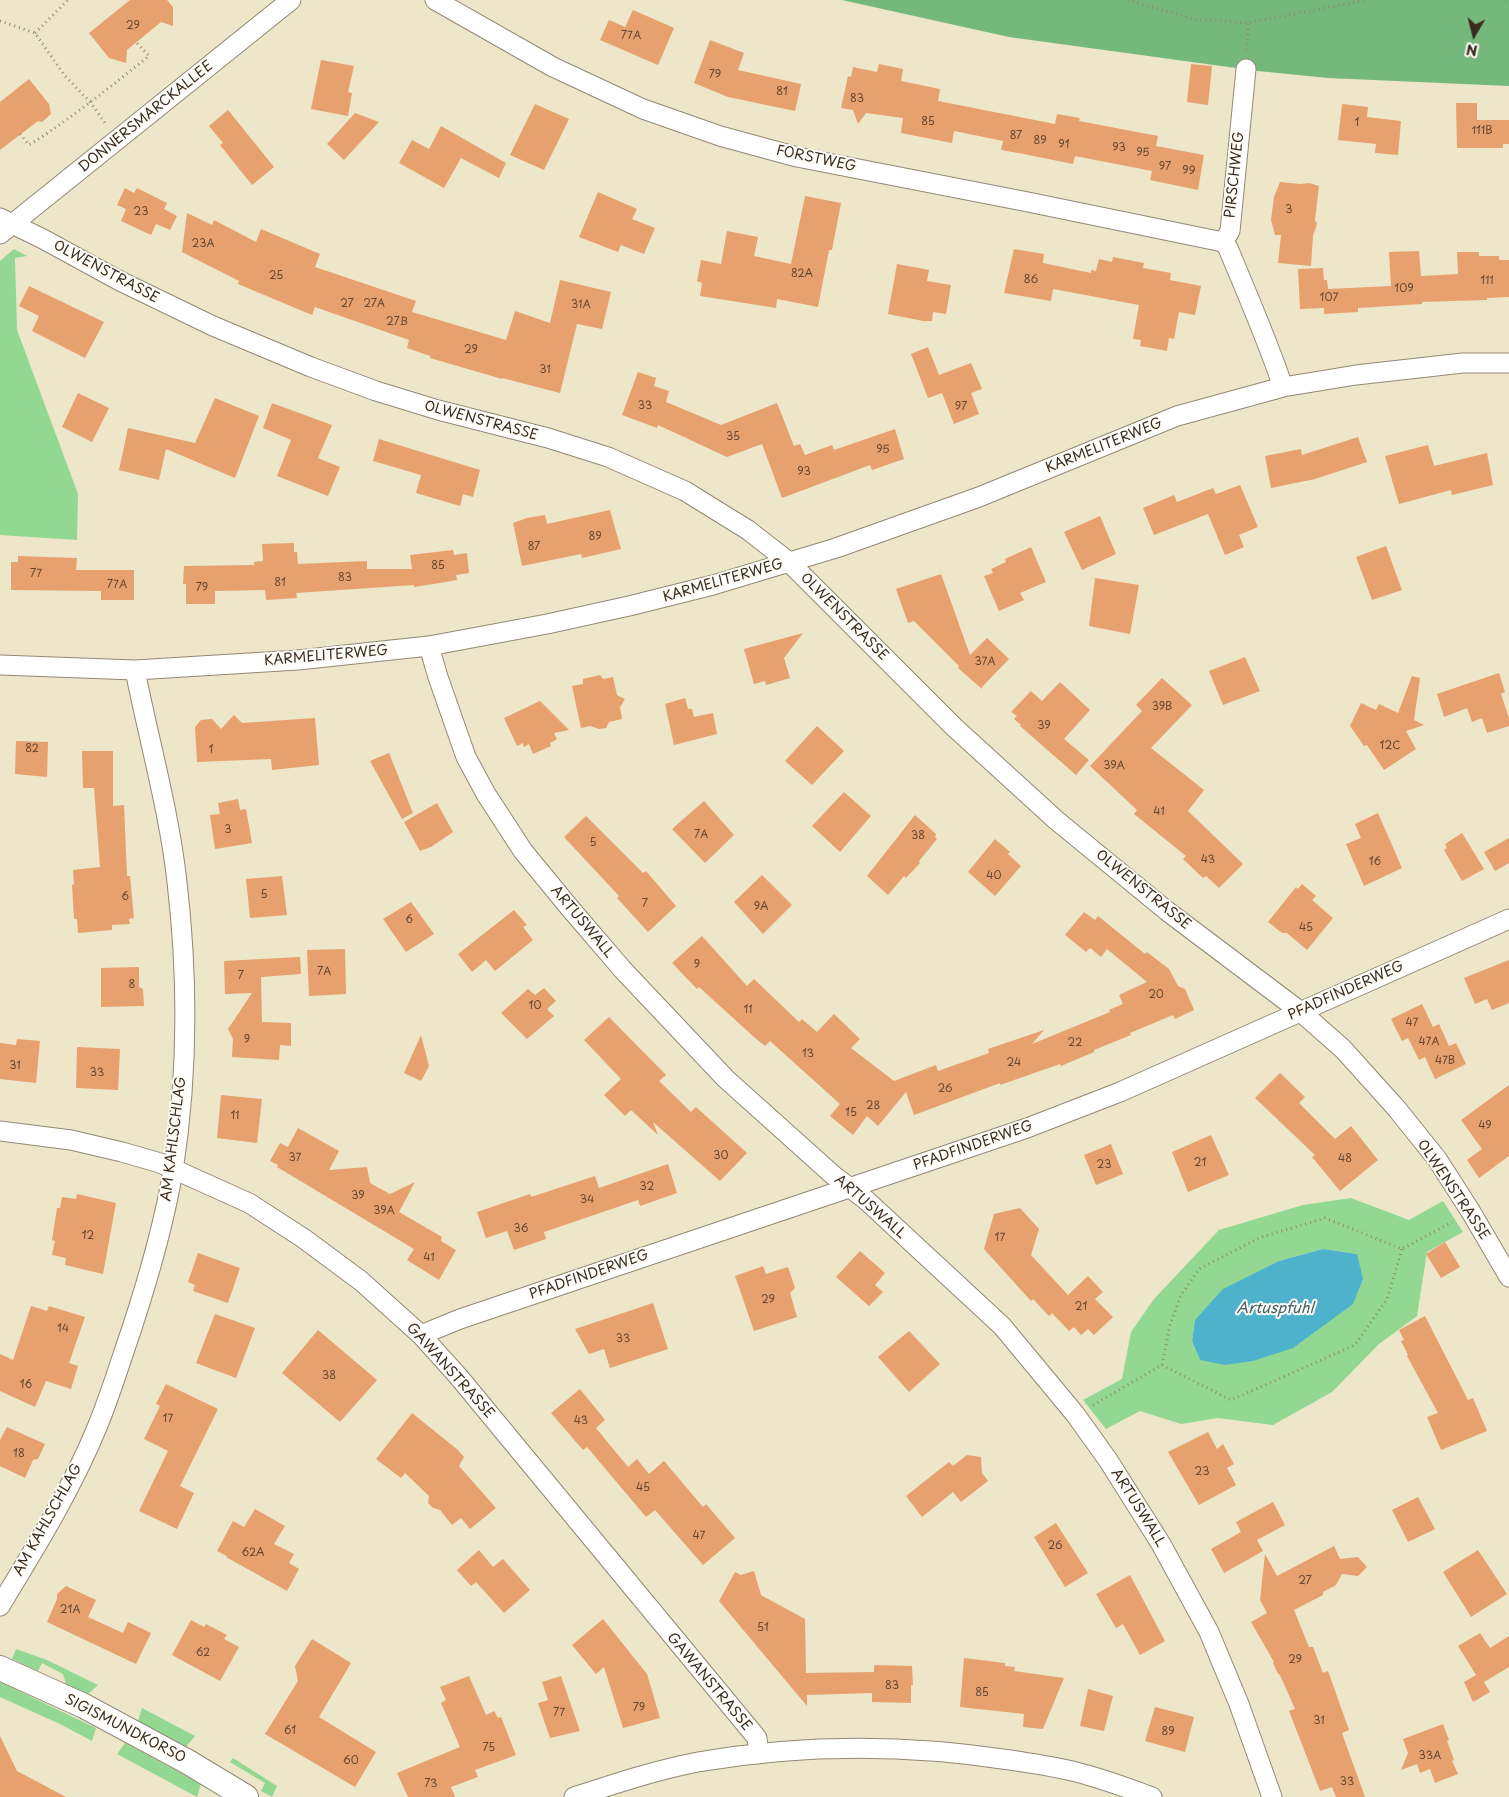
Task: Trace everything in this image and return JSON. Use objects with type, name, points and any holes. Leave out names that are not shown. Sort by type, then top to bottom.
[{"type":"street","name":"DONNERSMARCKALLEE","points":[[4,226],[291,0]]},
{"type":"street","name":"FORSTWEG","points":[[435,0],[553,66],[643,109],[720,136],[798,157],[1222,242]]},
{"type":"street","name":"PIRSCHWEG","points":[[1222,242],[1230,231],[1246,69]]},
{"type":"street","name":"OLWENSTRASSE","points":[[4,226],[42,239],[120,281],[213,326],[311,367],[376,391],[473,420],[548,438],[608,457],[693,496],[748,530],[789,562],[954,727],[1056,820],[1167,911],[1301,1012],[1343,1049],[1397,1109],[1437,1159],[1509,1277]]},
{"type":"street","points":[[1222,242],[1228,248],[1272,354],[1283,387]]},
{"type":"street","name":"KARMELITERWEG","points":[[0,665],[135,670],[298,660],[429,646],[547,624],[713,585],[836,548],[979,498],[1177,416],[1283,387],[1375,373],[1463,363],[1509,362]]},
{"type":"street","name":"ARTUSWALL","points":[[429,646],[466,757],[486,794],[523,851],[623,970],[726,1079],[833,1175],[866,1200],[1002,1326],[1076,1414],[1108,1460],[1161,1544],[1209,1632],[1240,1704],[1272,1797]]},
{"type":"street","name":"AM KAHLSCHLAG","points":[[0,1606],[42,1537],[97,1426],[117,1375],[157,1246],[173,1169],[182,1083],[185,1007],[183,946],[177,881],[167,815],[135,670]]},
{"type":"street","name":"PFADFINDERWEG","points":[[422,1335],[460,1319],[1026,1128],[1093,1103],[1509,919]]},
{"type":"street","name":"GAWANSTRASSE","points":[[0,1131],[71,1140],[122,1152],[173,1169],[249,1203],[361,1280],[422,1335],[756,1738],[759,1754]]},
{"type":"street","name":"SIGISMUNDKORSO","points":[[0,1668],[89,1709],[188,1762],[246,1797]]},
{"type":"street","points":[[574,1797],[647,1774],[697,1762],[759,1754],[843,1748],[913,1749],[1040,1765],[1086,1774],[1152,1797]]},
{"type":"path","points":[[35,33],[68,0]]},
{"type":"path","points":[[1128,0],[1193,19],[1248,23],[1366,0]]},
{"type":"path","points":[[0,21],[35,33],[65,76],[91,103],[107,125]]},
{"type":"path","points":[[20,134],[29,145],[91,103],[149,56],[136,42]]},
{"type":"path","points":[[1086,1408],[1162,1365],[1170,1325],[1181,1295],[1199,1270],[1259,1238],[1325,1218],[1402,1249]]},
{"type":"path","points":[[1162,1365],[1232,1400],[1354,1345],[1387,1299],[1402,1249],[1459,1219]]},
{"type":"green space","points":[[842,0],[1509,0],[1509,86],[1328,78],[1258,71],[1009,37]]},
{"type":"green space","points":[[14,249],[27,256],[15,258],[17,330],[78,494],[77,540],[0,535],[0,261]]},
{"type":"green space","points":[[1351,1198],[1409,1220],[1443,1201],[1463,1232],[1427,1252],[1417,1316],[1379,1344],[1332,1392],[1273,1425],[1218,1418],[1181,1424],[1140,1411],[1106,1429],[1083,1400],[1122,1379],[1131,1332],[1154,1299],[1219,1230],[1303,1205]],"holes":[[[1323,1249],[1357,1254],[1200,1360],[1192,1341],[1195,1320],[1279,1261]]]},
{"type":"green space","points":[[16,1649],[47,1660],[98,1685],[87,1695],[66,1684],[63,1674],[42,1663],[38,1671],[12,1659]]},
{"type":"green space","points":[[0,1682],[96,1728],[92,1741],[60,1724],[0,1697]]},
{"type":"green space","points":[[142,1708],[195,1736],[186,1747],[138,1721]]},
{"type":"green space","points":[[125,1743],[201,1784],[197,1797],[117,1754]]},
{"type":"green space","points":[[233,1758],[277,1786],[272,1797],[261,1791],[265,1783],[230,1762]]},
{"type":"water","name":"Artuspfuhl","points":[[1323,1249],[1357,1254],[1363,1279],[1353,1304],[1293,1348],[1253,1361],[1225,1365],[1200,1360],[1192,1341],[1195,1320],[1223,1289],[1279,1261]]},
{"type":"building","points":[[130,0],[167,0],[173,7],[173,26],[161,22],[127,50],[126,63],[109,58],[89,33]]},
{"type":"building","points":[[633,10],[674,28],[658,65],[600,40],[609,20],[625,27]]},
{"type":"building","points":[[710,40],[744,53],[738,70],[801,84],[795,111],[728,97],[694,83]]},
{"type":"building","points":[[321,60],[354,66],[348,92],[352,93],[348,116],[311,109]]},
{"type":"building","points":[[879,64],[903,69],[901,81],[940,89],[938,101],[1055,124],[1057,114],[1080,118],[1079,121],[1158,136],[1156,146],[1204,155],[1198,190],[1150,180],[1152,171],[1075,156],[1073,164],[1001,150],[1003,141],[954,131],[952,143],[901,133],[903,118],[866,113],[858,124],[853,110],[841,108],[848,76],[851,77],[853,67],[877,72]]},
{"type":"building","points":[[1191,64],[1212,66],[1208,105],[1187,102]]},
{"type":"building","points":[[29,79],[49,104],[51,114],[42,122],[38,121],[0,150],[0,102]]},
{"type":"building","points":[[1456,103],[1477,103],[1477,120],[1509,120],[1509,144],[1503,144],[1503,148],[1457,148]]},
{"type":"building","points":[[535,104],[569,119],[544,170],[510,155]]},
{"type":"building","points":[[1342,104],[1368,107],[1367,117],[1401,121],[1398,155],[1375,153],[1376,144],[1338,140]]},
{"type":"building","points":[[228,110],[274,167],[252,185],[220,145],[223,143],[209,126]]},
{"type":"building","points":[[355,113],[379,122],[344,160],[327,144]]},
{"type":"building","points":[[441,126],[506,163],[499,178],[461,158],[444,188],[399,163],[412,140],[429,149]]},
{"type":"building","points":[[1280,182],[1309,183],[1319,186],[1315,220],[1317,224],[1313,236],[1311,266],[1278,263],[1281,235],[1275,235],[1271,220],[1274,197]]},
{"type":"building","points":[[125,188],[134,193],[137,188],[167,203],[164,209],[177,216],[170,230],[156,224],[151,235],[121,221],[126,209],[117,205]]},
{"type":"building","points":[[598,192],[637,209],[632,219],[655,228],[644,254],[621,245],[618,252],[579,237]]},
{"type":"building","points":[[805,196],[841,203],[832,250],[829,250],[818,307],[777,299],[776,308],[700,296],[702,283],[697,281],[701,260],[721,264],[727,231],[758,237],[754,256],[791,264]]},
{"type":"building","points":[[187,213],[212,225],[214,220],[256,242],[261,229],[320,254],[315,267],[416,301],[412,312],[506,340],[515,311],[550,323],[560,280],[611,292],[602,329],[577,324],[560,393],[502,379],[430,358],[430,356],[407,348],[409,340],[315,307],[312,315],[238,284],[239,281],[182,252]]},
{"type":"building","points":[[1014,249],[1044,254],[1043,263],[1091,273],[1091,270],[1096,271],[1099,259],[1112,262],[1113,257],[1144,263],[1143,268],[1171,273],[1170,280],[1201,286],[1195,315],[1179,312],[1174,339],[1169,338],[1167,351],[1140,346],[1141,340],[1133,339],[1139,305],[1053,289],[1051,301],[1004,293]]},
{"type":"building","points":[[1419,251],[1421,276],[1458,274],[1457,252],[1479,252],[1479,256],[1499,256],[1499,260],[1509,260],[1509,297],[1487,298],[1487,300],[1422,302],[1422,304],[1358,308],[1358,312],[1324,314],[1324,308],[1300,309],[1298,269],[1323,268],[1324,280],[1327,280],[1328,289],[1391,286],[1389,252]]},
{"type":"building","points":[[897,264],[929,270],[927,281],[951,285],[946,314],[933,312],[932,321],[923,321],[888,314]]},
{"type":"building","points":[[29,286],[104,322],[85,358],[32,331],[39,316],[19,306]]},
{"type":"building","points":[[928,347],[939,375],[971,363],[982,389],[971,393],[979,414],[954,424],[942,393],[928,398],[911,354]]},
{"type":"building","points":[[638,372],[656,378],[654,386],[669,391],[666,402],[721,425],[777,403],[794,446],[800,444],[805,455],[832,445],[834,450],[895,429],[904,459],[872,470],[870,465],[782,498],[762,444],[727,457],[658,425],[657,428],[622,415]]},
{"type":"building","points":[[78,393],[109,408],[92,442],[62,427]]},
{"type":"building","points":[[215,398],[259,416],[235,478],[166,449],[159,480],[119,470],[128,428],[195,443]]},
{"type":"building","points":[[272,403],[332,425],[318,458],[340,467],[328,496],[277,476],[291,440],[263,428]]},
{"type":"building","points":[[1358,437],[1367,462],[1315,479],[1271,488],[1265,456],[1301,449],[1302,455]]},
{"type":"building","points":[[379,439],[480,470],[473,497],[463,494],[460,506],[416,493],[421,475],[373,461]]},
{"type":"building","points":[[1428,445],[1434,466],[1487,453],[1493,485],[1452,495],[1451,490],[1399,504],[1385,456]]},
{"type":"building","points":[[1240,485],[1258,527],[1239,535],[1244,547],[1225,555],[1208,514],[1154,535],[1143,508],[1174,495],[1177,502],[1213,488],[1216,494]]},
{"type":"building","points":[[610,510],[621,549],[582,558],[581,554],[522,566],[513,523],[545,515],[547,524]]},
{"type":"building","points":[[1100,516],[1116,554],[1082,570],[1064,532]]},
{"type":"building","points":[[294,543],[294,552],[297,552],[298,564],[367,561],[367,569],[412,569],[410,555],[453,550],[454,555],[467,553],[469,573],[456,575],[457,580],[414,587],[414,585],[296,593],[297,598],[266,600],[265,590],[215,591],[215,604],[186,604],[186,584],[183,584],[184,566],[254,565],[254,562],[263,561],[262,544]]},
{"type":"building","points":[[1386,546],[1402,590],[1372,600],[1356,557]]},
{"type":"building","points":[[1031,547],[1046,582],[1020,593],[1024,600],[999,611],[984,576],[993,573],[991,569],[1006,562],[1005,559]]},
{"type":"building","points":[[18,556],[77,558],[76,570],[134,570],[134,600],[101,600],[101,591],[11,590],[11,562],[18,562]]},
{"type":"building","points":[[941,574],[970,655],[987,638],[1009,659],[982,689],[958,668],[959,666],[914,621],[908,623],[896,589]]},
{"type":"building","points":[[1095,578],[1139,585],[1130,634],[1089,626]]},
{"type":"building","points":[[803,633],[784,658],[790,678],[766,685],[765,681],[754,684],[744,649]]},
{"type":"building","points":[[1245,657],[1260,691],[1223,705],[1209,671]]},
{"type":"building","points":[[1499,673],[1505,692],[1501,694],[1509,718],[1509,726],[1487,733],[1482,718],[1472,722],[1467,708],[1444,717],[1437,694]]},
{"type":"building","points":[[600,675],[603,679],[613,677],[617,695],[625,699],[620,707],[622,719],[609,722],[606,728],[599,729],[590,726],[581,728],[572,686],[583,684],[583,679]]},
{"type":"building","points":[[1412,676],[1420,678],[1414,720],[1424,725],[1406,731],[1416,749],[1384,770],[1367,745],[1364,746],[1350,726],[1361,703],[1376,710],[1379,704],[1398,713]]},
{"type":"building","points":[[1162,678],[1192,705],[1151,748],[1204,790],[1188,811],[1243,864],[1219,888],[1206,876],[1203,878],[1183,859],[1186,856],[1134,814],[1137,810],[1090,766],[1142,711],[1136,705]]},
{"type":"building","points":[[1060,682],[1090,710],[1064,739],[1089,760],[1076,775],[1020,726],[1014,719],[1017,716],[1011,712],[1031,691],[1042,701]]},
{"type":"building","points":[[685,698],[688,709],[692,709],[694,717],[713,713],[717,734],[674,745],[665,704]]},
{"type":"building","points":[[540,701],[569,730],[554,733],[557,739],[550,743],[551,746],[533,754],[529,744],[524,747],[523,743],[517,746],[504,718]]},
{"type":"building","points":[[234,715],[242,723],[315,718],[319,765],[272,770],[271,759],[197,762],[195,727],[201,720],[212,719],[221,729]]},
{"type":"building","points":[[817,726],[844,751],[812,785],[785,761]]},
{"type":"building","points":[[16,741],[48,742],[47,777],[15,774]]},
{"type":"building","points":[[82,751],[113,751],[113,806],[124,805],[127,876],[130,876],[134,918],[129,919],[130,924],[112,925],[112,930],[78,933],[77,919],[74,919],[73,870],[100,867],[94,788],[83,788]]},
{"type":"building","points":[[389,753],[413,813],[402,819],[370,761]]},
{"type":"building","points":[[844,792],[871,816],[840,852],[812,826]]},
{"type":"building","points":[[238,799],[240,810],[246,809],[252,843],[215,849],[210,815],[220,814],[218,803]]},
{"type":"building","points":[[704,801],[734,835],[705,863],[672,829]]},
{"type":"building","points":[[437,803],[453,832],[431,847],[420,851],[404,822]]},
{"type":"building","points":[[1378,813],[1402,868],[1364,886],[1346,844],[1361,838],[1355,824]]},
{"type":"building","points":[[915,815],[936,834],[935,837],[937,839],[919,861],[920,863],[906,878],[904,876],[888,895],[867,876]]},
{"type":"building","points":[[586,816],[643,873],[646,871],[676,906],[648,932],[617,898],[619,896],[564,837]]},
{"type":"building","points":[[1462,833],[1484,869],[1462,881],[1444,850],[1447,848],[1445,844]]},
{"type":"building","points":[[1509,838],[1509,863],[1495,871],[1484,852]]},
{"type":"building","points":[[995,839],[1010,852],[1008,854],[1021,866],[995,896],[968,872]]},
{"type":"building","points":[[762,875],[792,905],[763,934],[734,902]]},
{"type":"building","points":[[282,876],[287,915],[250,918],[246,879]]},
{"type":"building","points":[[1302,884],[1316,896],[1312,900],[1333,918],[1307,950],[1287,933],[1282,933],[1268,922],[1296,887],[1298,889]]},
{"type":"building","points":[[411,902],[434,934],[406,952],[383,919]]},
{"type":"building","points":[[514,910],[527,925],[523,927],[533,940],[495,971],[486,960],[472,972],[458,954]]},
{"type":"building","points":[[1084,912],[1095,920],[1098,916],[1145,954],[1147,952],[1169,969],[1178,986],[1185,989],[1194,1010],[1175,1019],[1173,1015],[1130,1033],[1131,1035],[1061,1066],[1060,1064],[1000,1085],[1000,1083],[914,1115],[906,1092],[878,1126],[867,1116],[853,1135],[830,1116],[840,1104],[770,1041],[765,1046],[754,1037],[699,987],[697,989],[672,963],[702,936],[747,986],[754,979],[799,1022],[802,1019],[817,1032],[834,1014],[860,1039],[851,1048],[894,1081],[936,1065],[938,1071],[989,1053],[988,1049],[1044,1030],[1032,1044],[1110,1012],[1109,1010],[1123,1004],[1119,995],[1147,982],[1107,949],[1101,957],[1090,948],[1086,952],[1065,935]]},
{"type":"building","points":[[345,949],[346,994],[309,996],[307,950]]},
{"type":"building","points":[[300,957],[301,974],[261,977],[262,1022],[291,1023],[291,1046],[280,1045],[279,1060],[232,1057],[233,1039],[228,1029],[252,993],[225,994],[224,961]]},
{"type":"building","points":[[1509,960],[1509,1003],[1492,1010],[1487,999],[1475,1004],[1464,978]]},
{"type":"building","points":[[139,967],[139,987],[143,989],[144,1006],[101,1007],[101,968]]},
{"type":"building","points":[[544,988],[556,1001],[547,1009],[554,1016],[527,1039],[501,1013],[528,989],[535,995]]},
{"type":"building","points":[[1422,1004],[1433,1027],[1439,1024],[1449,1046],[1456,1043],[1466,1064],[1435,1079],[1425,1057],[1419,1060],[1408,1038],[1402,1041],[1391,1019]]},
{"type":"building","points":[[609,1017],[666,1075],[659,1081],[691,1112],[696,1107],[747,1153],[720,1181],[653,1122],[658,1135],[631,1110],[625,1116],[604,1095],[621,1079],[584,1040]]},
{"type":"building","points":[[421,1035],[429,1066],[421,1081],[404,1073]]},
{"type":"building","points":[[17,1039],[40,1041],[36,1083],[0,1079],[0,1043],[16,1045]]},
{"type":"building","points":[[77,1047],[120,1049],[118,1090],[76,1088]]},
{"type":"building","points":[[1280,1073],[1305,1097],[1299,1103],[1335,1139],[1351,1126],[1378,1160],[1340,1191],[1312,1157],[1315,1155],[1255,1098]]},
{"type":"building","points":[[1509,1085],[1509,1156],[1479,1178],[1467,1160],[1482,1149],[1461,1120]]},
{"type":"building","points":[[221,1095],[262,1099],[257,1143],[217,1138]]},
{"type":"building","points":[[298,1128],[339,1151],[329,1170],[367,1167],[370,1183],[390,1194],[415,1182],[399,1212],[442,1237],[441,1241],[456,1250],[439,1280],[407,1260],[414,1249],[270,1161],[280,1143],[288,1147]]},
{"type":"building","points":[[1211,1135],[1229,1175],[1188,1192],[1172,1152]]},
{"type":"building","points":[[1111,1144],[1123,1174],[1096,1185],[1084,1155]]},
{"type":"building","points":[[668,1164],[677,1193],[640,1206],[638,1200],[544,1232],[546,1239],[514,1250],[507,1231],[486,1238],[477,1212],[530,1194],[531,1197],[595,1176],[599,1188]]},
{"type":"building","points":[[77,1194],[116,1203],[103,1274],[65,1265],[66,1258],[52,1255],[55,1241],[52,1240],[57,1208],[60,1208],[62,1197],[76,1199]]},
{"type":"building","points":[[1020,1208],[1039,1229],[1031,1255],[1068,1295],[1088,1276],[1103,1292],[1095,1299],[1113,1317],[1094,1335],[1088,1329],[1081,1335],[1074,1327],[1069,1331],[1052,1313],[1049,1316],[1033,1299],[1031,1301],[984,1249],[994,1214]]},
{"type":"building","points":[[1445,1242],[1460,1267],[1441,1278],[1426,1254]]},
{"type":"building","points":[[860,1251],[885,1273],[875,1285],[883,1292],[869,1306],[836,1277]]},
{"type":"building","points":[[198,1253],[240,1268],[228,1303],[193,1291],[195,1285],[188,1282]]},
{"type":"building","points":[[763,1266],[766,1274],[788,1267],[795,1288],[790,1293],[797,1317],[754,1331],[735,1276]]},
{"type":"building","points":[[653,1303],[668,1349],[610,1368],[604,1349],[589,1354],[575,1329]]},
{"type":"building","points":[[31,1306],[47,1311],[49,1306],[85,1317],[69,1363],[78,1366],[71,1389],[46,1381],[35,1407],[0,1391],[0,1354],[13,1360]]},
{"type":"building","points":[[215,1314],[255,1328],[236,1378],[196,1363]]},
{"type":"building","points":[[1425,1316],[1468,1400],[1473,1398],[1487,1431],[1441,1450],[1427,1417],[1438,1413],[1407,1356],[1401,1341],[1404,1340],[1399,1330]]},
{"type":"building","points":[[318,1330],[377,1380],[340,1422],[282,1373]]},
{"type":"building","points":[[909,1331],[940,1364],[909,1392],[878,1357]]},
{"type":"building","points":[[166,1384],[218,1409],[180,1486],[194,1493],[177,1529],[139,1511],[168,1451],[144,1439],[160,1406],[156,1404]]},
{"type":"building","points":[[580,1389],[605,1420],[596,1428],[628,1467],[637,1459],[649,1474],[664,1461],[703,1507],[706,1504],[735,1538],[703,1565],[655,1510],[646,1517],[587,1447],[583,1450],[551,1413]]},
{"type":"building","points":[[412,1413],[458,1450],[464,1457],[459,1466],[496,1508],[470,1529],[461,1518],[452,1525],[440,1510],[433,1508],[428,1503],[429,1496],[405,1473],[401,1478],[376,1459]]},
{"type":"building","points":[[7,1427],[45,1444],[38,1459],[33,1460],[25,1478],[0,1466],[0,1440]]},
{"type":"building","points":[[1208,1432],[1217,1449],[1223,1444],[1234,1464],[1227,1468],[1236,1485],[1199,1505],[1168,1452]]},
{"type":"building","points":[[967,1455],[981,1457],[982,1473],[988,1481],[961,1502],[953,1492],[922,1517],[906,1496],[949,1462],[953,1466]]},
{"type":"building","points":[[1418,1497],[1435,1529],[1408,1542],[1392,1510]]},
{"type":"building","points":[[1273,1502],[1285,1525],[1257,1540],[1263,1551],[1224,1573],[1211,1549],[1241,1532],[1236,1522]]},
{"type":"building","points":[[255,1509],[285,1526],[274,1544],[294,1554],[289,1563],[299,1569],[287,1591],[217,1551],[233,1521],[244,1527]]},
{"type":"building","points":[[1056,1523],[1088,1573],[1065,1587],[1034,1537]]},
{"type":"building","points":[[1334,1546],[1340,1559],[1358,1557],[1367,1567],[1358,1576],[1342,1574],[1336,1585],[1323,1592],[1323,1595],[1294,1610],[1309,1647],[1313,1647],[1323,1673],[1328,1671],[1349,1730],[1342,1733],[1365,1797],[1336,1797],[1332,1787],[1320,1791],[1289,1711],[1295,1709],[1274,1662],[1251,1622],[1267,1613],[1260,1600],[1265,1554],[1277,1576]]},
{"type":"building","points":[[479,1550],[493,1567],[503,1559],[530,1590],[504,1613],[476,1582],[471,1586],[457,1570]]},
{"type":"building","points":[[1478,1550],[1507,1594],[1471,1617],[1443,1572]]},
{"type":"building","points":[[754,1571],[761,1595],[805,1619],[806,1673],[874,1672],[874,1665],[912,1666],[913,1685],[911,1685],[911,1703],[872,1702],[872,1693],[807,1695],[807,1706],[719,1601],[735,1572],[741,1575]]},
{"type":"building","points":[[1130,1575],[1165,1641],[1140,1655],[1123,1624],[1116,1628],[1096,1594]]},
{"type":"building","points":[[66,1586],[96,1600],[88,1617],[123,1633],[128,1622],[151,1633],[136,1664],[47,1622],[57,1599],[57,1594]]},
{"type":"building","points":[[603,1619],[647,1674],[660,1718],[623,1728],[604,1667],[596,1674],[572,1645]]},
{"type":"building","points":[[191,1620],[204,1627],[206,1624],[227,1635],[224,1639],[239,1647],[220,1681],[172,1655]]},
{"type":"building","points":[[1480,1633],[1490,1648],[1509,1636],[1509,1667],[1484,1682],[1490,1692],[1473,1702],[1464,1682],[1476,1675],[1458,1646]]},
{"type":"building","points":[[312,1639],[351,1663],[319,1717],[376,1752],[355,1787],[265,1734],[298,1681],[295,1666]]},
{"type":"building","points":[[964,1658],[1005,1663],[1005,1666],[1015,1667],[1014,1671],[1064,1678],[1043,1729],[1023,1727],[1024,1714],[960,1707]]},
{"type":"building","points":[[469,1676],[486,1715],[494,1711],[498,1718],[501,1717],[516,1755],[475,1770],[478,1777],[451,1787],[455,1797],[408,1797],[397,1773],[460,1747],[441,1703],[446,1700],[440,1687]]},
{"type":"building","points":[[561,1676],[580,1731],[550,1738],[538,1703],[548,1700],[542,1682]]},
{"type":"building","points":[[1088,1689],[1113,1696],[1104,1731],[1080,1726]]},
{"type":"building","points":[[1155,1707],[1194,1717],[1185,1752],[1145,1741]]},
{"type":"building","points":[[1443,1724],[1454,1760],[1452,1761],[1458,1774],[1435,1783],[1430,1769],[1420,1773],[1417,1764],[1401,1770],[1408,1753],[1403,1739]]},
{"type":"building","points":[[0,1736],[17,1771],[66,1797],[0,1797]]}]
